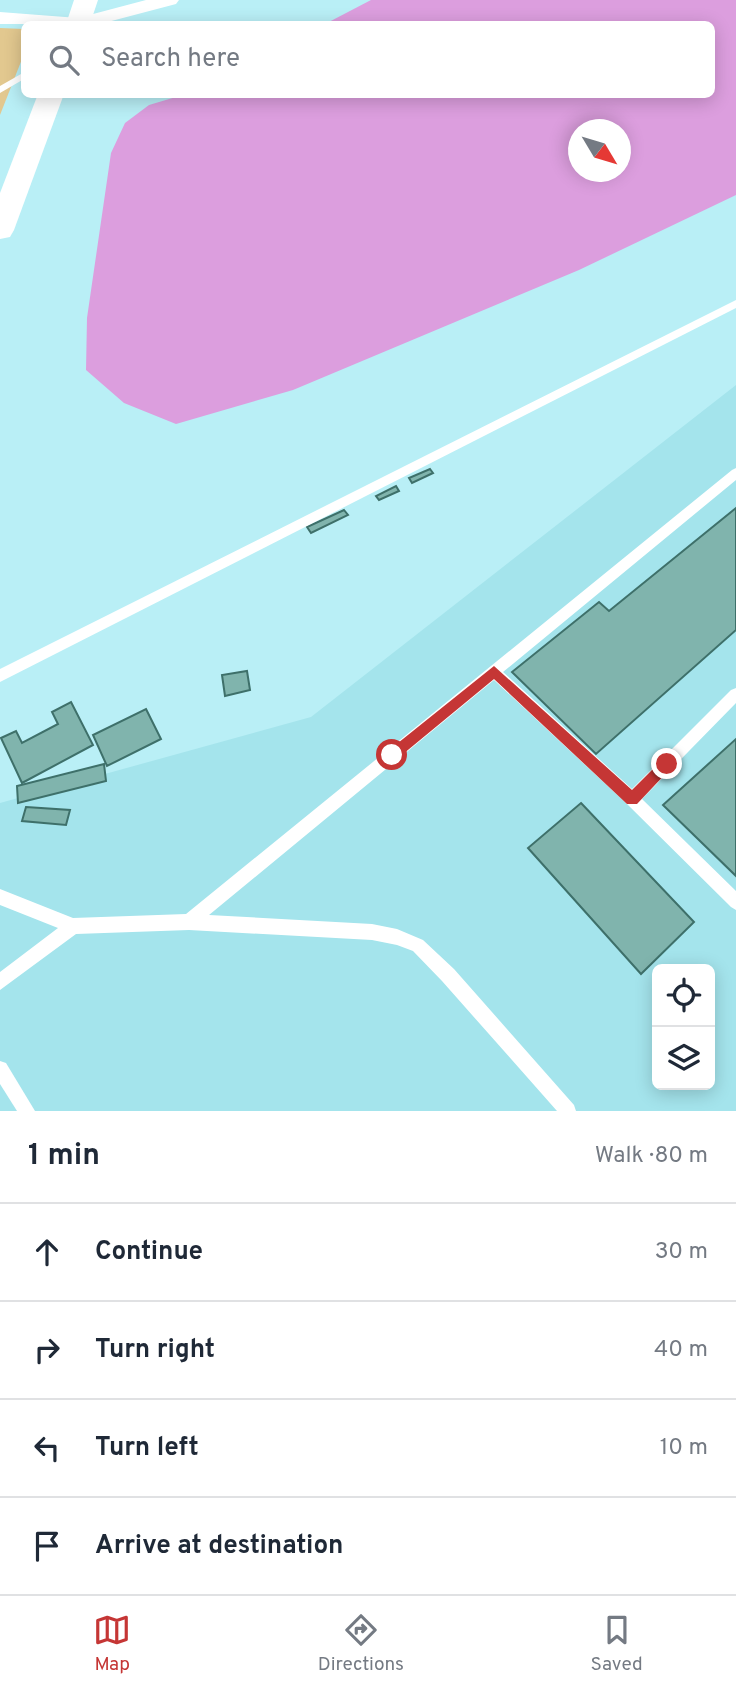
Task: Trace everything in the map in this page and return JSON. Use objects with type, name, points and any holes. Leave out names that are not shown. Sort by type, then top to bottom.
[{"type":"main road","points":[[79,21],[86,0]]},
{"type":"main road","points":[[0,230],[50,98]]},
{"type":"street","points":[[89,21],[169,0]]},
{"type":"street","points":[[0,18],[39,21]]},
{"type":"lane","points":[[0,90],[21,78]]},
{"type":"lane","points":[[0,676],[736,304]]},
{"type":"lane","points":[[189,922],[736,473]]},
{"type":"lane","points":[[494,671],[632,799],[736,902]]},
{"type":"lane","points":[[632,799],[736,694]]},
{"type":"lane","points":[[0,897],[73,926],[189,922],[372,932],[397,937],[418,946],[448,975],[568,1111]]},
{"type":"lane","points":[[0,982],[73,926]]},
{"type":"lane","points":[[0,1069],[27,1111]]},
{"type":"shaded area","points":[[371,0],[736,0],[736,195],[579,270],[293,390],[176,424],[124,403],[86,370],[87,318],[111,153],[125,123],[149,105],[173,98],[715,98],[715,21],[331,21]]},
{"type":"shaded area","points":[[0,28],[21,29],[21,62],[0,115]]},
{"type":"shaded area","points":[[736,385],[736,1111],[0,1111],[0,803],[311,717]]},
{"type":"building","points":[[430,469],[433,473],[412,483],[409,478]]},
{"type":"building","points":[[396,486],[399,491],[379,500],[376,496]]},
{"type":"building","points":[[736,508],[736,630],[596,754],[512,672],[599,602],[609,611]]},
{"type":"building","points":[[344,510],[348,515],[311,533],[307,527]]},
{"type":"building","points":[[247,671],[250,690],[225,696],[222,675]]},
{"type":"building","points":[[71,702],[93,745],[22,783],[1,738],[16,731],[22,743],[58,724],[52,712]]},
{"type":"building","points":[[146,709],[161,739],[107,766],[93,735]]},
{"type":"building","points":[[736,739],[736,876],[663,805]]},
{"type":"building","points":[[104,764],[106,781],[18,803],[17,786]]},
{"type":"building","points":[[581,803],[694,922],[641,974],[528,848]]},
{"type":"building","points":[[26,807],[70,810],[66,825],[22,821]]},
{"type":"route","points":[[392,755],[494,671],[632,799],[667,764]]}]
